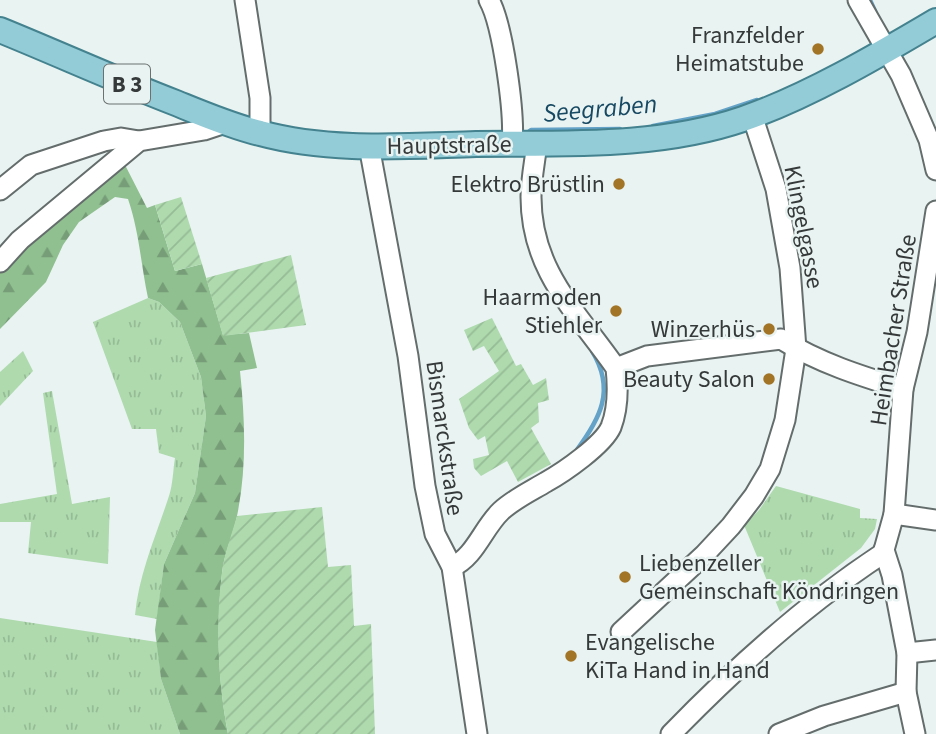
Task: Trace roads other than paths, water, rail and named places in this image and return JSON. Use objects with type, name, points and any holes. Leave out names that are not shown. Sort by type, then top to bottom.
[{"type":"main road","name":"Hauptstraße","points":[[0,30],[118,81],[260,134],[316,143],[369,146],[594,142],[670,135],[707,128],[752,116],[806,92],[936,21]]},
{"type":"street","points":[[245,0],[260,98],[260,134]]},
{"type":"street","points":[[488,0],[494,9],[499,29],[514,125],[512,144]]},
{"type":"street","points":[[858,0],[901,75],[929,140],[936,170]]},
{"type":"street","name":"Klingelgasse","points":[[621,632],[705,555],[754,496],[770,469],[785,419],[796,349],[790,268],[776,189],[752,116]]},
{"type":"street","points":[[0,190],[31,165],[104,141],[121,138],[139,141],[204,130],[225,122]]},
{"type":"street","points":[[0,262],[20,240],[139,141]]},
{"type":"street","points":[[452,566],[460,563],[473,550],[501,511],[560,474],[600,441],[611,428],[617,384],[616,368],[558,289],[543,262],[531,197],[537,143]]},
{"type":"street","name":"Bismarckstraße","points":[[369,146],[408,356],[425,486],[435,534],[452,566],[477,734]]},
{"type":"street","name":"Heimbacher Straße","points":[[884,550],[894,514],[904,389],[922,308],[936,211]]},
{"type":"street","points":[[616,368],[647,356],[781,339],[796,349],[835,366],[904,389]]},
{"type":"street","points":[[600,346],[647,356]]},
{"type":"street","points":[[894,514],[936,520]]},
{"type":"street","points":[[884,550],[892,575],[907,653],[906,692],[915,734]]},
{"type":"street","points":[[671,734],[697,707],[793,621],[884,550]]},
{"type":"street","points":[[907,653],[936,650]]},
{"type":"street","points":[[779,734],[824,716],[906,692]]},
{"type":"waterway","name":"Seegraben","points":[[870,0],[875,11]]},
{"type":"waterway","name":"Seegraben","points":[[653,126],[715,114],[757,100]]},
{"type":"waterway","name":"Seegraben","points":[[527,133],[531,130],[620,129]]},
{"type":"waterway","name":"Seegraben","points":[[576,451],[592,427],[602,404],[603,379],[592,351]]},
{"type":"place","name":"Franzfelder Heimatstube","points":[[818,49]]},
{"type":"place","name":"Elektro Brüstlin","points":[[619,184]]},
{"type":"place","name":"Haarmoden Stiehler","points":[[616,311]]},
{"type":"place","name":"Winzerhüs","points":[[769,329]]},
{"type":"place","name":"Beauty Salon","points":[[769,379]]},
{"type":"place","name":"Liebenzeller Gemeinschaft Köndringen","points":[[625,577]]},
{"type":"place","name":"Evangelische KiTa Hand in Hand","points":[[571,656]]}]
